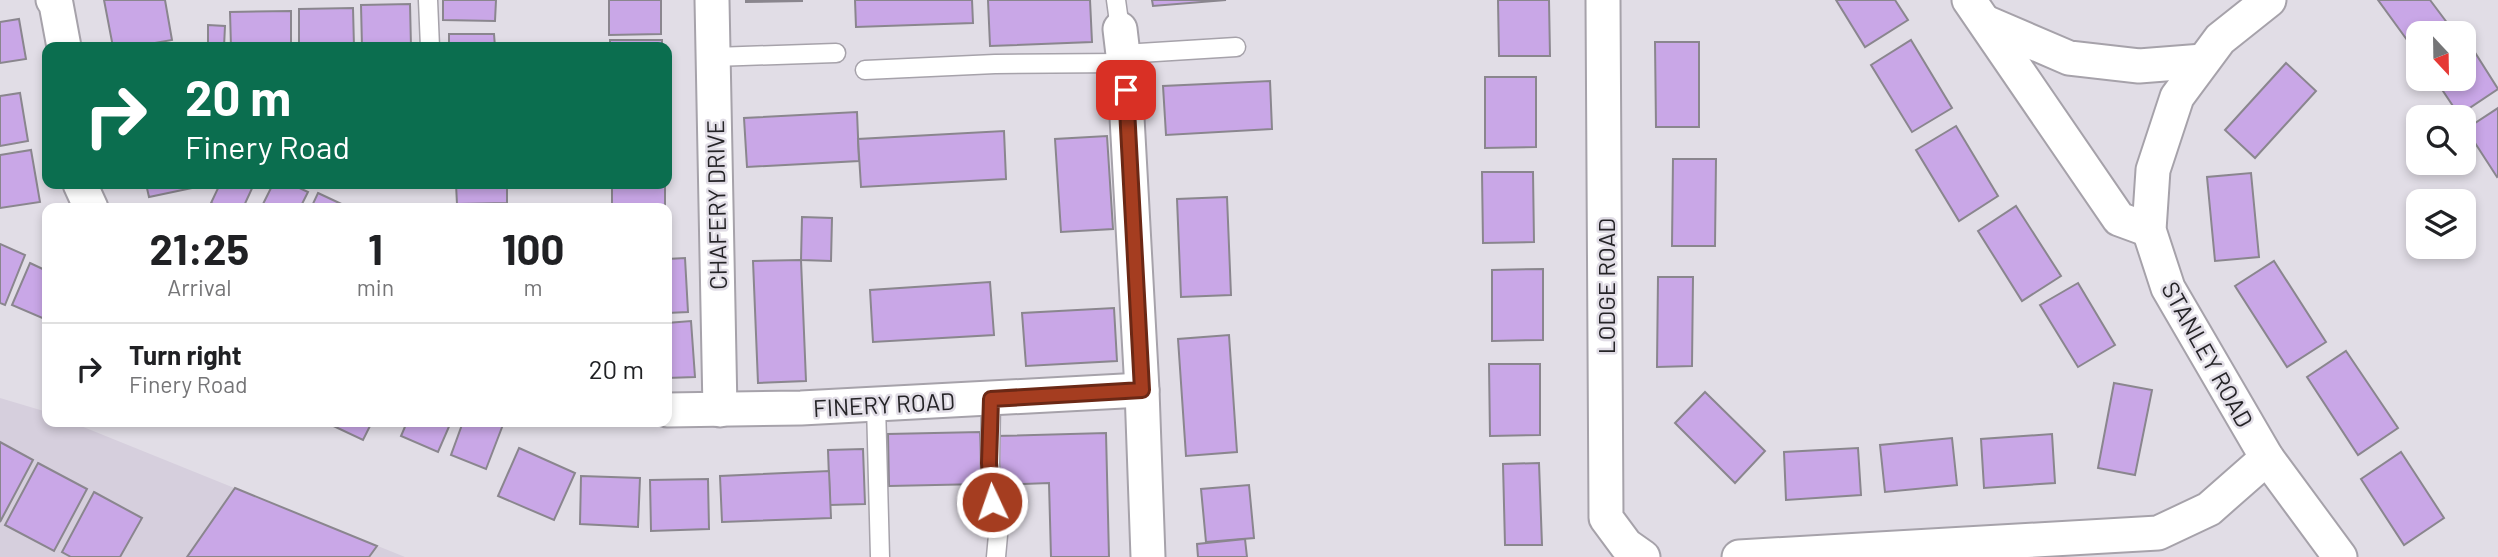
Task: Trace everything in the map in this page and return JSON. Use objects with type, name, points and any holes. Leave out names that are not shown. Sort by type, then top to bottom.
[{"type":"street","points":[[53,0],[63,42]]},
{"type":"street","name":"CHAFERY DRIVE","points":[[712,0],[720,410]]},
{"type":"street","name":"LODGE ROAD","points":[[1603,0],[1606,518],[1626,545],[1643,557]]},
{"type":"street","name":"STANLEY ROAD","points":[[2269,0],[2220,39],[2177,97],[2153,170],[2149,230],[2168,288],[2267,458],[2340,557]]},
{"type":"street","points":[[1977,11],[2069,58],[2139,66],[2203,61]]},
{"type":"street","points":[[1977,11],[2119,219],[2149,230]]},
{"type":"street","points":[[1121,37],[1142,390],[1148,557]]},
{"type":"street","name":"FINERY ROAD","points":[[672,410],[876,404],[1142,390]]},
{"type":"street","points":[[1739,557],[1886,552],[2158,533],[2209,509],[2267,458]]},
{"type":"lane","points":[[428,0],[430,42]]},
{"type":"lane","points":[[865,70],[995,64],[1121,37],[1236,47]]},
{"type":"lane","points":[[714,57],[836,53]]},
{"type":"lane","points":[[991,399],[989,463],[998,535],[996,557]]},
{"type":"lane","points":[[876,404],[880,557]]},
{"type":"shaded area","points":[[0,398],[42,411],[42,427],[83,427],[405,557],[0,557]]},
{"type":"building","points":[[104,0],[165,0],[172,40],[112,42]]},
{"type":"building","points":[[443,0],[496,0],[495,21],[443,20]]},
{"type":"building","points":[[609,0],[661,0],[661,34],[609,35]]},
{"type":"building","points":[[802,0],[802,1],[746,2]]},
{"type":"building","points":[[855,0],[972,0],[973,23],[856,27]]},
{"type":"building","points":[[988,0],[1090,0],[1092,42],[990,46]]},
{"type":"building","points":[[1152,0],[1226,0],[1153,6]]},
{"type":"building","points":[[1498,0],[1549,0],[1550,56],[1499,56]]},
{"type":"building","points":[[1836,0],[1895,0],[1908,20],[1865,47]]},
{"type":"building","points":[[2378,0],[2430,0],[2446,21],[2406,21],[2406,38]]},
{"type":"building","points":[[410,4],[411,42],[362,42],[361,5]]},
{"type":"building","points":[[353,8],[354,42],[299,42],[299,9]]},
{"type":"building","points":[[291,11],[291,42],[231,42],[230,12]]},
{"type":"building","points":[[19,19],[26,59],[0,63],[0,22]]},
{"type":"building","points":[[208,25],[225,26],[224,42],[208,42]]},
{"type":"building","points":[[449,34],[494,34],[495,42],[449,42]]},
{"type":"building","points":[[610,40],[662,40],[662,42]]},
{"type":"building","points":[[1911,40],[1952,108],[1912,132],[1871,65]]},
{"type":"building","points":[[1655,42],[1699,42],[1699,127],[1656,127]]},
{"type":"building","points":[[2476,54],[2498,89],[2474,105],[2452,105],[2443,91],[2476,91]]},
{"type":"building","points":[[2286,63],[2316,91],[2255,158],[2225,130]]},
{"type":"building","points":[[1485,77],[1536,77],[1536,147],[1485,148]]},
{"type":"building","points":[[1270,81],[1272,129],[1166,135],[1163,86]]},
{"type":"building","points":[[20,93],[28,141],[0,146],[0,96]]},
{"type":"building","points":[[2498,108],[2497,177],[2476,144],[2476,122]]},
{"type":"building","points":[[857,112],[859,161],[747,167],[744,118]]},
{"type":"building","points":[[1956,126],[1998,196],[1959,221],[1916,150]]},
{"type":"building","points":[[1004,131],[1006,179],[861,187],[858,139]]},
{"type":"building","points":[[1107,136],[1113,229],[1061,232],[1055,139]]},
{"type":"building","points":[[31,150],[40,202],[0,208],[0,155]]},
{"type":"building","points":[[1673,159],[1716,159],[1715,246],[1672,246]]},
{"type":"building","points":[[1482,172],[1533,172],[1534,242],[1483,243]]},
{"type":"building","points":[[2251,173],[2259,257],[2215,261],[2207,177]]},
{"type":"building","points":[[147,189],[187,189],[149,197]]},
{"type":"building","points":[[218,189],[252,189],[245,203],[211,203]]},
{"type":"building","points":[[270,189],[302,189],[308,192],[302,203],[264,203]]},
{"type":"building","points":[[456,189],[507,189],[507,203],[457,203]]},
{"type":"building","points":[[612,189],[665,189],[665,203],[612,203]]},
{"type":"building","points":[[318,193],[339,203],[313,203]]},
{"type":"building","points":[[1227,197],[1231,295],[1181,297],[1177,199]]},
{"type":"building","points":[[2016,206],[2061,276],[2022,301],[1978,231]]},
{"type":"building","points":[[802,217],[832,218],[831,261],[801,260]]},
{"type":"building","points":[[0,244],[25,255],[5,305],[0,303]]},
{"type":"building","points":[[685,258],[688,312],[672,313],[672,259]]},
{"type":"building","points":[[801,260],[806,381],[758,383],[753,261]]},
{"type":"building","points":[[2274,261],[2326,342],[2287,367],[2235,286]]},
{"type":"building","points":[[30,263],[42,269],[42,318],[12,305]]},
{"type":"building","points":[[1543,269],[1543,340],[1492,341],[1492,270]]},
{"type":"building","points":[[1658,277],[1693,277],[1692,366],[1657,367]]},
{"type":"building","points":[[990,282],[994,335],[873,342],[870,290]]},
{"type":"building","points":[[2078,283],[2115,345],[2078,367],[2040,305]]},
{"type":"building","points":[[1114,308],[1117,361],[1026,366],[1022,313]]},
{"type":"building","points":[[691,321],[695,377],[672,378],[672,323]]},
{"type":"building","points":[[1229,335],[1237,452],[1186,456],[1178,339]]},
{"type":"building","points":[[2346,351],[2398,428],[2358,455],[2307,377]]},
{"type":"building","points":[[1489,364],[1540,364],[1540,435],[1490,436]]},
{"type":"building","points":[[2114,383],[2152,390],[2135,475],[2098,468]]},
{"type":"building","points":[[1705,392],[1765,451],[1735,483],[1675,423]]},
{"type":"building","points":[[336,427],[370,427],[363,440]]},
{"type":"building","points":[[405,427],[449,427],[438,452],[401,436]]},
{"type":"building","points":[[461,427],[502,427],[486,469],[451,455]]},
{"type":"building","points":[[980,432],[982,484],[889,486],[888,434]]},
{"type":"building","points":[[1106,433],[1109,557],[1051,557],[1049,483],[998,485],[996,436]]},
{"type":"building","points":[[2052,434],[2055,483],[1984,488],[1981,439]]},
{"type":"building","points":[[1952,438],[1957,485],[1885,492],[1880,445]]},
{"type":"building","points":[[0,442],[33,460],[0,522]]},
{"type":"building","points":[[519,448],[575,473],[554,520],[498,496]]},
{"type":"building","points":[[1858,448],[1861,495],[1786,500],[1784,452]]},
{"type":"building","points":[[863,449],[865,504],[830,505],[828,450]]},
{"type":"building","points":[[2401,452],[2444,518],[2404,545],[2361,479]]},
{"type":"building","points":[[38,463],[87,489],[54,551],[5,525]]},
{"type":"building","points":[[1539,463],[1542,545],[1505,545],[1503,464]]},
{"type":"building","points":[[829,471],[831,518],[722,522],[720,476]]},
{"type":"building","points":[[581,476],[640,478],[638,527],[580,524]]},
{"type":"building","points":[[708,479],[709,529],[651,531],[650,480]]},
{"type":"building","points":[[1249,485],[1254,538],[1206,542],[1201,489]]},
{"type":"building","points":[[235,488],[377,546],[369,557],[187,557]]},
{"type":"building","points":[[94,492],[142,518],[120,557],[71,557],[62,552]]},
{"type":"building","points":[[1245,539],[1247,557],[1198,557],[1197,544]]},
{"type":"route","points":[[992,502],[989,463],[991,399],[1142,390],[1126,90]]}]
